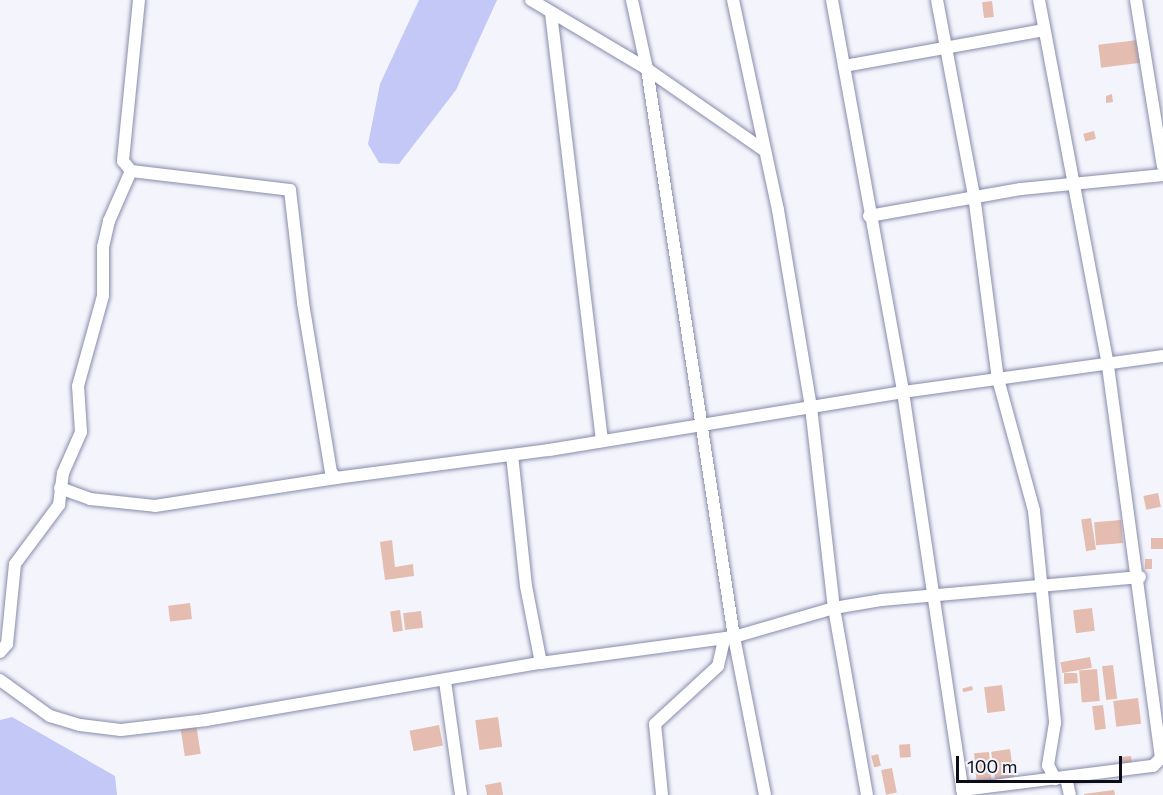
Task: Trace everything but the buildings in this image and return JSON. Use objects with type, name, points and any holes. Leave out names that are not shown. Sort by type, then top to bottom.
[{"type":"street","points":[[139,0],[123,161],[131,171],[290,190],[303,303],[331,472],[336,478]]},
{"type":"street","points":[[531,0],[647,69],[765,151]]},
{"type":"street","points":[[632,0],[647,69],[701,424],[729,638],[765,795]]},
{"type":"street","points":[[733,0],[765,151],[811,407],[834,608],[867,795]]},
{"type":"street","points":[[832,0],[869,216],[903,392],[935,593],[963,792],[1153,766],[1161,758],[1140,577],[1108,365],[1039,0]]},
{"type":"street","points":[[937,0],[974,195],[998,379],[1034,511],[1054,723],[1048,765],[1061,779],[1070,795]]},
{"type":"street","points":[[1136,0],[1163,166]]},
{"type":"street","points":[[551,13],[602,441]]},
{"type":"street","points":[[844,66],[1044,30]]},
{"type":"street","points":[[0,652],[7,644],[15,564],[55,512],[69,453],[81,432],[78,386],[103,296],[103,247],[109,221],[131,171]]},
{"type":"street","points":[[869,216],[974,195],[1163,175]]},
{"type":"street","points":[[60,488],[101,501],[155,506],[602,441],[903,392],[1163,356]]},
{"type":"street","points":[[512,454],[526,586],[541,663]]},
{"type":"street","points":[[0,680],[50,716],[80,725],[121,730],[206,720],[541,663],[729,638],[834,608],[935,593],[1140,577]]},
{"type":"street","points":[[662,795],[653,735],[655,724],[718,666],[729,638]]},
{"type":"street","points":[[444,681],[461,795]]},
{"type":"shaded area","points":[[419,0],[497,0],[456,90],[399,164],[379,163],[368,144],[380,84]]},
{"type":"shaded area","points":[[12,717],[115,776],[117,795],[0,795],[0,720]]}]
